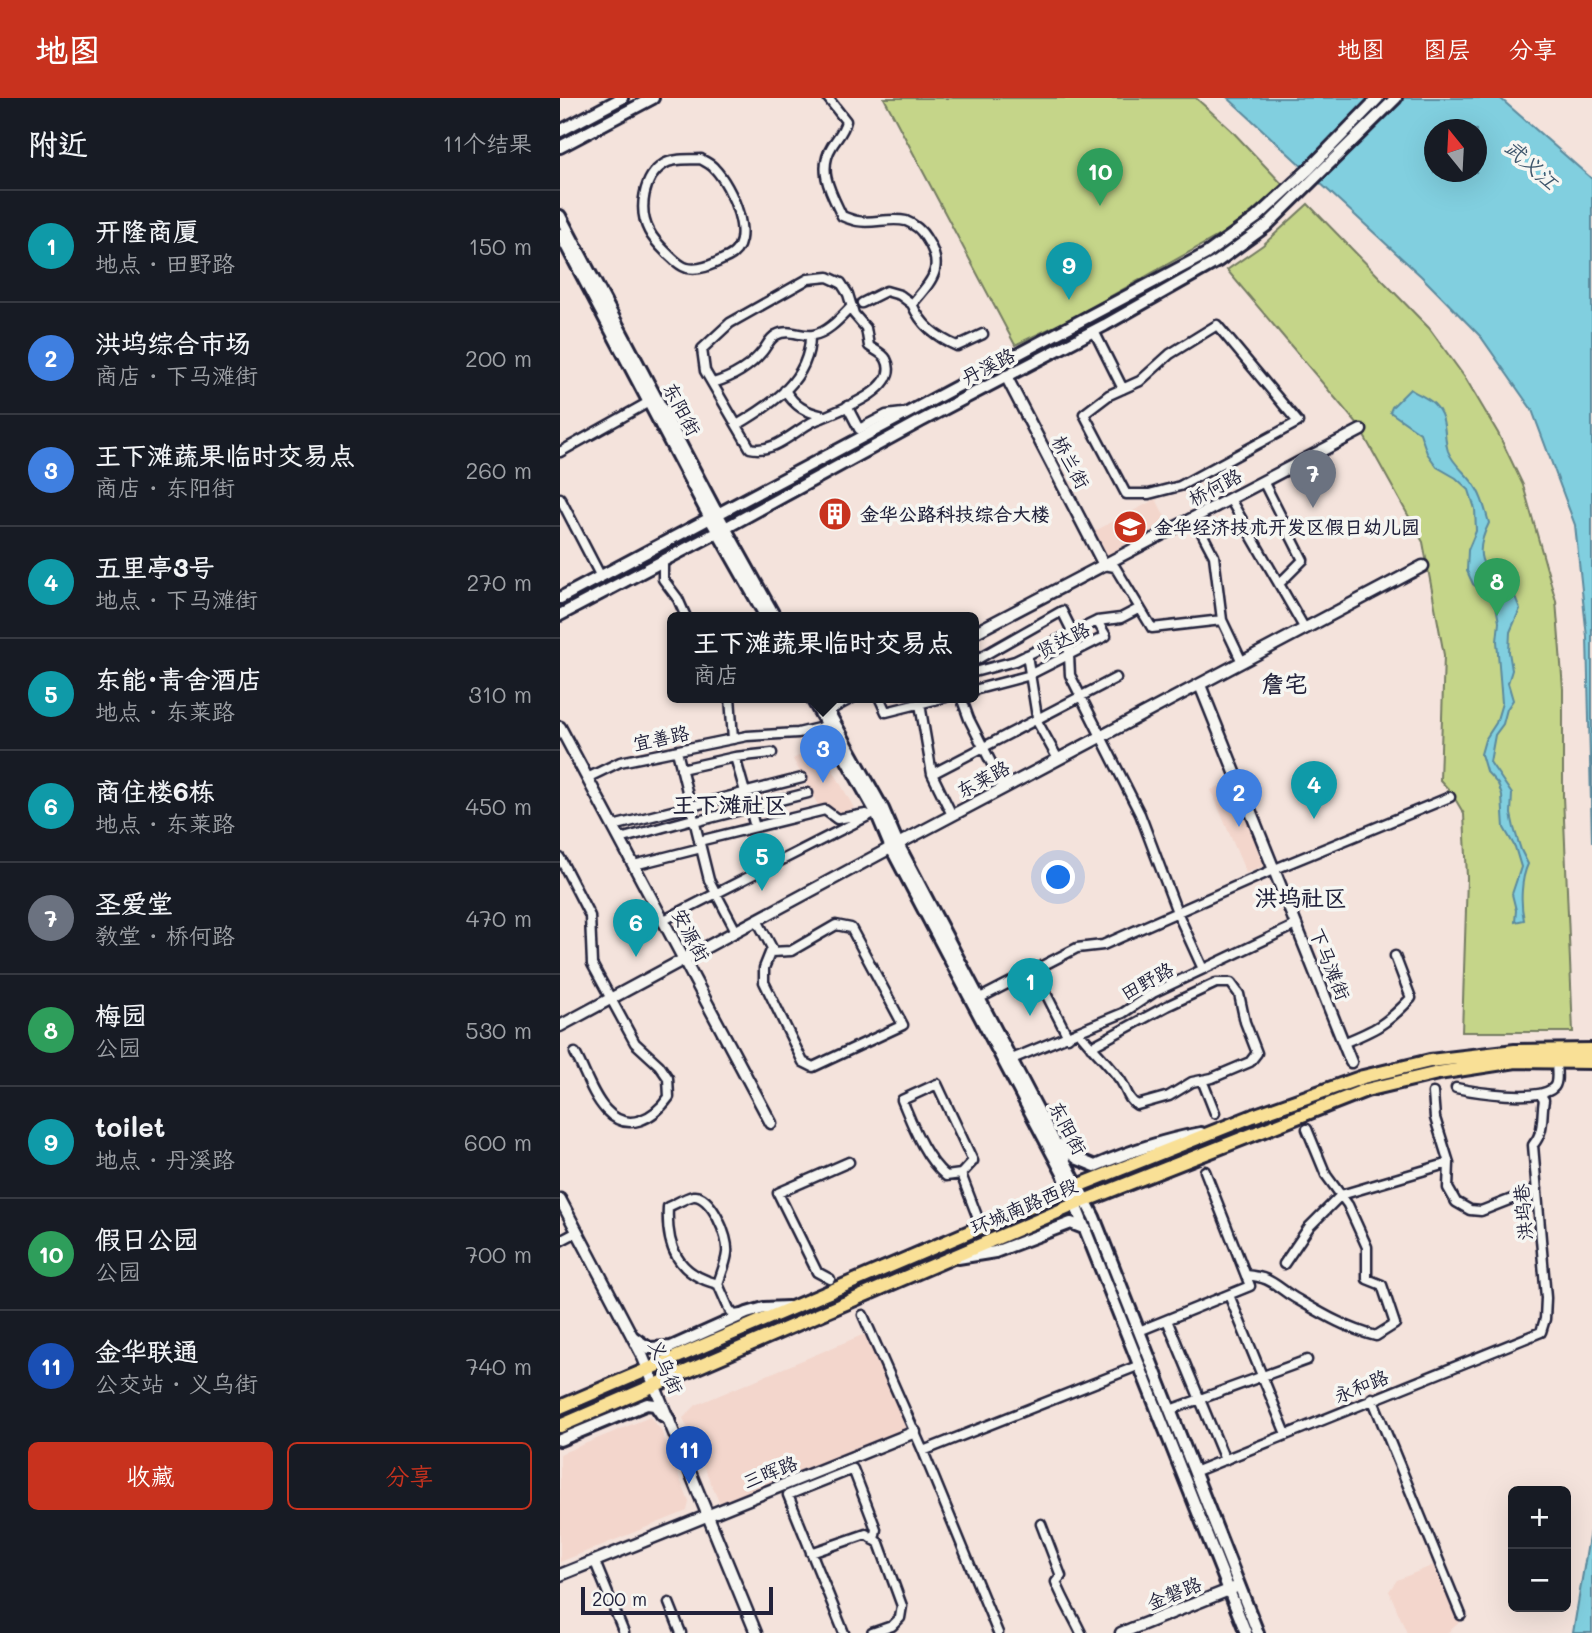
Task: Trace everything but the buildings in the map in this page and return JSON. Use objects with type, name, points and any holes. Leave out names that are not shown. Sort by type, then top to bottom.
[{"type":"main road","points":[[560,131],[622,98]]},
{"type":"main road","points":[[560,147],[653,98]]},
{"type":"main road","name":"丹溪路","points":[[560,598],[1206,254],[1256,218],[1309,169],[1378,98]]},
{"type":"main road","name":"丹溪路","points":[[560,615],[1094,331],[1218,261],[1266,226],[1396,98]]},
{"type":"main road","name":"东阳街","points":[[560,216],[714,517]]},
{"type":"main road","name":"东阳街","points":[[560,234],[763,612]]},
{"type":"main road","name":"东阳街","points":[[721,530],[772,612]]},
{"type":"main road","name":"东阳街","points":[[814,703],[894,846],[1081,1203],[1139,1331],[1194,1472],[1247,1633]]},
{"type":"main road","name":"东阳街","points":[[824,703],[883,809],[894,846],[980,998],[1056,1142],[1074,1188]]},
{"type":"main road","points":[[1515,1056],[1592,1050]]},
{"type":"main road","points":[[1515,1056],[1556,1062],[1592,1062]]},
{"type":"main road","name":"环城南路西段","points":[[560,1408],[1074,1188],[1363,1077],[1430,1060],[1515,1056]]},
{"type":"main road","name":"环城南路西段","points":[[560,1426],[948,1259],[1222,1145],[1366,1090],[1515,1056]]},
{"type":"main road","points":[[1056,1142],[1078,1159],[1095,1166],[1166,1139],[1221,1130]]},
{"type":"main road","name":"东阳街","points":[[1081,1203],[1086,1228],[1140,1365],[1234,1588],[1258,1633]]},
{"type":"main road","points":[[948,1259],[995,1252],[1071,1223],[1086,1228]]},
{"type":"main road","points":[[633,1337],[649,1348],[671,1347],[743,1314],[764,1308],[794,1307]]},
{"type":"main road","points":[[560,1440],[647,1404],[655,1405],[662,1415],[669,1419]]},
{"type":"street","points":[[828,98],[846,121],[826,157],[824,168],[829,188],[842,216],[858,221],[908,222],[924,234],[937,257],[936,269],[929,285],[912,304]]},
{"type":"street","points":[[701,159],[713,167],[736,203],[741,236],[740,247],[733,255],[706,267],[690,268],[681,265],[654,240],[647,228],[645,186],[661,166],[668,162],[701,159]]},
{"type":"street","points":[[828,277],[841,283],[852,306],[854,314],[866,328],[869,346],[885,357],[888,367],[884,383],[871,395],[798,429],[768,449],[750,448],[705,371],[702,349],[730,323],[808,279],[828,277]]},
{"type":"street","points":[[862,303],[886,291],[900,295],[912,304],[928,329],[957,346],[983,334]]},
{"type":"street","points":[[713,383],[749,366],[776,335],[784,332],[800,332],[810,336],[819,334],[852,306]]},
{"type":"street","points":[[1217,325],[1298,422],[1180,486],[1149,494],[1126,494],[1084,414],[1123,388],[1140,381],[1170,354],[1217,325]]},
{"type":"street","points":[[1094,331],[1123,388]]},
{"type":"street","points":[[737,425],[778,399],[797,376],[809,355],[810,336]]},
{"type":"street","name":"桥兰街","points":[[1006,376],[1104,565]]},
{"type":"street","points":[[785,390],[796,406],[806,412],[825,416]]},
{"type":"street","points":[[560,452],[649,402]]},
{"type":"street","points":[[847,406],[859,429],[886,415],[909,412]]},
{"type":"street","name":"桥何路","points":[[979,630],[1361,430]]},
{"type":"street","points":[[1263,481],[1303,560],[1279,584]]},
{"type":"street","points":[[560,498],[601,577]]},
{"type":"street","points":[[1230,499],[1305,629]]},
{"type":"street","points":[[1194,518],[1214,556],[1222,620],[1242,662]]},
{"type":"street","points":[[663,561],[663,579],[678,599],[683,612]]},
{"type":"street","points":[[1104,565],[1115,567],[1152,628],[1222,620]]},
{"type":"street","name":"东莱路","points":[[560,1026],[1423,566]]},
{"type":"street","name":"贤达路","points":[[979,689],[1031,674],[1106,636],[1097,621],[1121,618],[1140,608]]},
{"type":"street","points":[[979,658],[1062,611],[1071,634],[1070,675],[1140,814],[1177,912],[1203,969]]},
{"type":"street","points":[[979,671],[1015,661],[1097,621]]},
{"type":"street","points":[[1027,655],[1037,719],[1058,759]]},
{"type":"street","points":[[932,774],[1116,678]]},
{"type":"street","name":"下马滩街","points":[[1200,684],[1351,1062]]},
{"type":"street","points":[[730,703],[733,739]]},
{"type":"street","points":[[828,710],[841,703]]},
{"type":"street","points":[[882,703],[886,712],[924,703]]},
{"type":"street","points":[[963,703],[1004,788]]},
{"type":"street","points":[[920,704],[932,774],[952,815]]},
{"type":"street","name":"宜善路","points":[[587,778],[620,762],[733,739],[799,733],[827,726]]},
{"type":"street","name":"安源街","points":[[560,727],[771,1123]]},
{"type":"street","points":[[677,751],[715,893],[736,931]]},
{"type":"street","points":[[681,769],[735,757],[772,753]]},
{"type":"street","points":[[735,757],[755,827]]},
{"type":"street","points":[[613,826],[802,778]]},
{"type":"street","points":[[620,839],[808,793]]},
{"type":"street","points":[[980,998],[1077,948],[1103,945],[1275,869],[1450,797]]},
{"type":"street","points":[[634,865],[755,827],[825,810],[836,819],[876,813]]},
{"type":"street","points":[[664,920],[876,813]]},
{"type":"street","points":[[560,858],[590,916],[592,964],[635,1043],[664,1071],[670,1085],[670,1097],[652,1116],[635,1123],[617,1118],[600,1102],[575,1053]]},
{"type":"street","points":[[757,920],[772,948],[764,968],[764,982],[803,1062],[813,1068],[903,1025],[851,928],[836,925],[791,951],[771,952]]},
{"type":"street","name":"田野路","points":[[1012,1059],[1123,1013],[1153,993],[1296,925]]},
{"type":"street","points":[[1343,1043],[1375,1030],[1391,1020],[1411,998],[1408,984],[1395,956]]},
{"type":"street","points":[[1034,970],[1068,1037]]},
{"type":"street","points":[[1079,1032],[1091,1047],[1122,1082],[1130,1100],[1137,1105],[1169,1096],[1192,1082],[1212,1078],[1250,1062],[1257,1053],[1245,1022],[1239,994],[1231,983],[1216,983],[1091,1047]]},
{"type":"street","points":[[1456,1088],[1487,1095],[1540,1094],[1552,1089],[1557,1083],[1556,1062]]},
{"type":"street","points":[[1202,1080],[1215,1114]]},
{"type":"street","points":[[937,1084],[973,1161],[961,1174],[946,1176],[936,1167],[902,1100],[937,1084]]},
{"type":"street","points":[[1433,1093],[1435,1118],[1448,1163],[1448,1188],[1456,1202],[1470,1210],[1481,1212],[1536,1189]]},
{"type":"street","name":"洪坞巷","points":[[1540,1094],[1545,1100],[1541,1113],[1543,1126],[1533,1144],[1546,1298],[1541,1332]]},
{"type":"street","points":[[1246,1275],[1266,1278],[1293,1297],[1353,1330],[1376,1336],[1395,1324],[1382,1285],[1367,1279],[1367,1247],[1341,1195],[1326,1175],[1307,1129]]},
{"type":"street","points":[[830,1279],[817,1272],[778,1193],[849,1163]]},
{"type":"street","points":[[1284,1264],[1309,1227],[1341,1195],[1448,1163]]},
{"type":"street","points":[[1139,1331],[1250,1286],[1205,1171]]},
{"type":"street","points":[[961,1174],[977,1216]]},
{"type":"street","points":[[718,1284],[696,1277],[679,1261],[670,1239],[668,1207],[694,1196],[704,1198],[712,1208],[727,1241],[727,1252],[718,1284],[729,1309],[734,1315],[743,1314]]},
{"type":"street","name":"义乌街","points":[[560,1199],[648,1369],[757,1633]]},
{"type":"street","points":[[560,1241],[577,1232]]},
{"type":"street","points":[[1228,1295],[1286,1434]]},
{"type":"street","points":[[863,1315],[915,1432],[998,1633]]},
{"type":"street","points":[[1167,1320],[1224,1460]]},
{"type":"street","name":"永和路","points":[[1194,1472],[1541,1332]]},
{"type":"street","points":[[1170,1410],[1307,1360]]},
{"type":"street","points":[[923,1451],[1140,1365]]},
{"type":"street","points":[[1372,1398],[1461,1615]]},
{"type":"street","name":"三晖路","points":[[560,1575],[915,1432]]},
{"type":"street","points":[[844,1633],[788,1495],[853,1469],[876,1529],[874,1540]]},
{"type":"street","points":[[1041,1524],[1061,1576],[1056,1582],[1081,1633]]},
{"type":"street","points":[[811,1553],[866,1534],[879,1543],[902,1606],[900,1618],[892,1626],[872,1633]]},
{"type":"street","points":[[594,1562],[624,1633]]},
{"type":"street","name":"金磐路","points":[[1121,1633],[1234,1588]]},
{"type":"street","points":[[669,1603],[681,1633]]},
{"type":"shaded area","name":"金华经济技术开发区假日幼儿园","points":[[1156,499],[1168,523],[1105,557],[1093,532]]},
{"type":"shaded area","points":[[819,745],[854,808],[837,815],[819,807],[793,759]]},
{"type":"shaded area","points":[[1232,780],[1268,864],[1246,873],[1211,790]]},
{"type":"shaded area","points":[[867,1333],[907,1430],[722,1509],[683,1418],[696,1405]]},
{"type":"shaded area","points":[[650,1417],[661,1430],[689,1502],[687,1511],[560,1562],[560,1454]]},
{"type":"shaded area","points":[[1434,1565],[1460,1622],[1447,1633],[1407,1633],[1389,1591],[1397,1580]]},
{"type":"green space","points":[[884,98],[1196,98],[1231,130],[1283,185],[1234,227],[1070,319],[1015,345]]},
{"type":"green space","points":[[1308,204],[1429,328],[1466,379],[1498,433],[1523,485],[1556,601],[1563,689],[1563,796],[1573,1032],[1462,1032],[1467,878],[1464,814],[1440,780],[1444,655],[1423,542],[1358,425],[1227,270],[1263,245]]},
{"type":"water","name":"武义江","points":[[1228,98],[1500,98],[1592,179],[1592,842],[1587,637],[1575,525],[1532,410],[1481,337],[1421,276]]},
{"type":"water","points":[[1410,389],[1432,402],[1441,415],[1448,451],[1478,491],[1489,523],[1481,543],[1482,560],[1491,573],[1510,584],[1520,609],[1510,632],[1512,670],[1508,683],[1513,700],[1495,735],[1490,762],[1512,794],[1511,814],[1514,828],[1528,864],[1522,891],[1524,920],[1515,922],[1516,910],[1512,894],[1521,867],[1515,847],[1504,828],[1502,796],[1498,784],[1486,771],[1481,754],[1502,703],[1496,606],[1473,584],[1467,571],[1468,550],[1476,531],[1475,509],[1469,490],[1456,478],[1437,467],[1427,453],[1420,433],[1390,412]]},
{"type":"water","points":[[1592,1519],[1592,1633],[1573,1633]]},
{"type":"place","name":"假日公园","points":[[1100,206]]},
{"type":"place","name":"toilet","points":[[1069,300]]},
{"type":"place","name":"圣爱堂","points":[[1313,508]]},
{"type":"place","name":"金华公路科技综合大楼","points":[[835,514]]},
{"type":"place","name":"金华经济技术开发区假日幼儿园","points":[[1130,527]]},
{"type":"place","name":"梅园","points":[[1497,616]]},
{"type":"place","name":"王下滩蔬果临时交易点","points":[[823,783]]},
{"type":"place","name":"五里亭3号","points":[[1314,819]]},
{"type":"place","name":"洪坞综合市场","points":[[1239,827]]},
{"type":"place","name":"东能·青舍酒店","points":[[762,891]]},
{"type":"place","name":"商住楼6栋","points":[[636,957]]},
{"type":"place","name":"开隆商厦","points":[[1030,1016]]},
{"type":"place","name":"金华联通","points":[[689,1484]]},
{"type":"district","name":"詹宅","points":[[1284,684]]},
{"type":"district","name":"王下滩社区","points":[[730,805]]},
{"type":"district","name":"洪坞社区","points":[[1301,898]]}]
